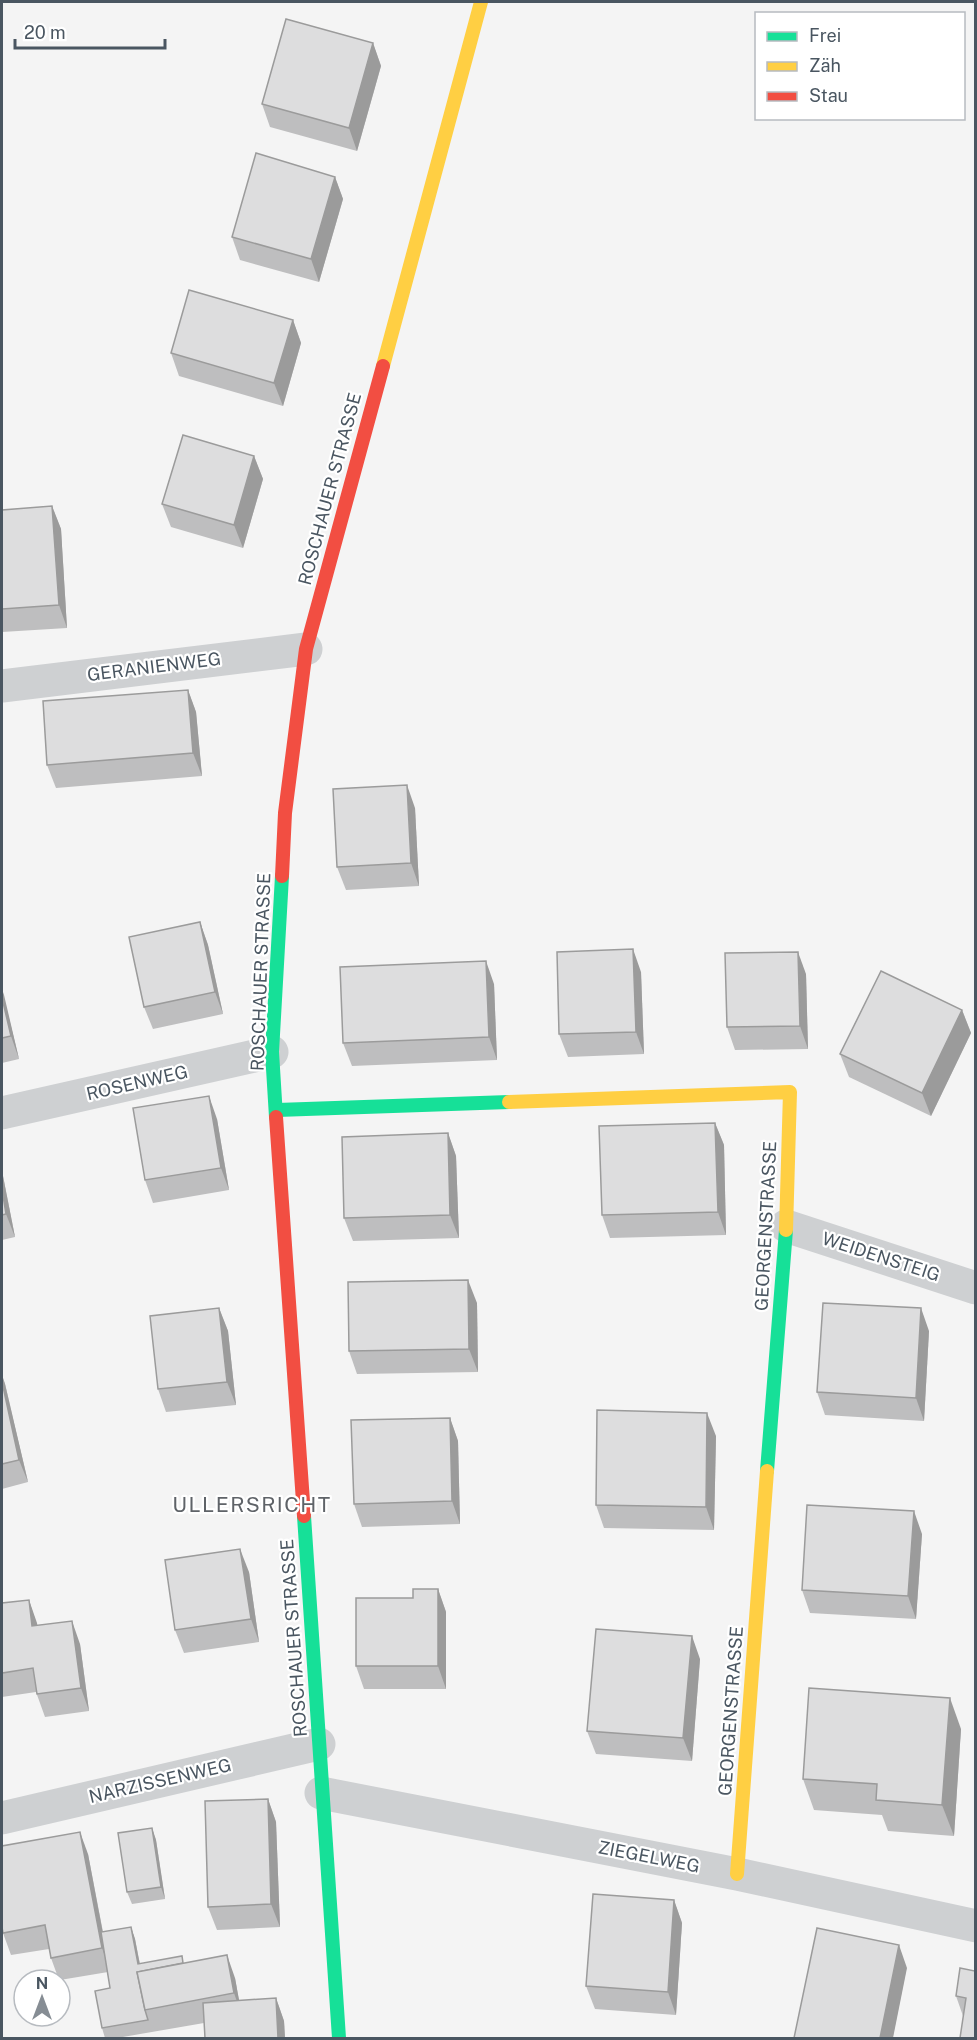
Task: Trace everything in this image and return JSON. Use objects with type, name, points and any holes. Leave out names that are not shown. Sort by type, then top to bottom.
[{"type":"street","name":"ROSCHAUER STRASSE","points":[[339,2038],[272,1052],[285,813],[306,649],[481,2]]},
{"type":"street","name":"GERANIENWEG","points":[[2,686],[306,649]]},
{"type":"street","name":"ROSENWEG","points":[[2,1113],[272,1052]]},
{"type":"street","name":"GEORGENSTRASSE","points":[[277,1110],[790,1092],[786,1226],[737,1874]]},
{"type":"street","name":"WEIDENSTEIG","points":[[786,1226],[975,1288]]},
{"type":"street","name":"NARZISSENWEG","points":[[2,1818],[318,1744]]},
{"type":"street","name":"ZIEGELWEG","points":[[321,1793],[737,1874],[975,1926]]},
{"type":"building","points":[[286,19],[373,43],[349,128],[262,104]]},
{"type":"building","points":[[256,153],[335,177],[311,259],[232,237]]},
{"type":"building","points":[[189,290],[293,320],[274,383],[171,353]]},
{"type":"building","points":[[183,435],[254,456],[234,525],[162,504]]},
{"type":"building","points":[[52,506],[59,605],[2,609],[2,510]]},
{"type":"building","points":[[188,690],[193,753],[47,765],[43,701]]},
{"type":"building","points":[[407,785],[411,863],[337,867],[333,789]]},
{"type":"building","points":[[200,922],[215,992],[144,1007],[129,937]]},
{"type":"building","points":[[633,949],[636,1032],[559,1034],[557,952]]},
{"type":"building","points":[[798,952],[800,1026],[727,1027],[725,953]]},
{"type":"building","points":[[486,961],[489,1037],[343,1043],[340,967]]},
{"type":"building","points":[[881,971],[962,1010],[922,1093],[840,1054]]},
{"type":"building","points":[[2,998],[11,1036],[2,1038]]},
{"type":"building","points":[[209,1096],[221,1168],[145,1180],[133,1108]]},
{"type":"building","points":[[715,1123],[718,1212],[602,1215],[599,1126]]},
{"type":"building","points":[[448,1133],[450,1215],[344,1218],[342,1137]]},
{"type":"building","points":[[2,1190],[6,1214],[2,1215]]},
{"type":"building","points":[[468,1280],[469,1349],[349,1351],[348,1282]]},
{"type":"building","points":[[823,1303],[921,1308],[916,1398],[817,1392]]},
{"type":"building","points":[[219,1308],[227,1382],[158,1389],[150,1316]]},
{"type":"building","points":[[2,1382],[19,1460],[2,1464]]},
{"type":"building","points":[[597,1410],[707,1413],[706,1507],[596,1505]]},
{"type":"building","points":[[450,1418],[452,1501],[354,1504],[351,1420]]},
{"type":"building","points":[[807,1505],[914,1511],[908,1596],[802,1590]]},
{"type":"building","points":[[240,1549],[251,1619],[175,1630],[165,1560]]},
{"type":"building","points":[[413,1589],[438,1589],[438,1666],[356,1666],[356,1598],[413,1598]]},
{"type":"building","points":[[29,1600],[32,1626],[72,1621],[81,1688],[37,1694],[33,1668],[2,1673],[2,1603]]},
{"type":"building","points":[[596,1629],[692,1636],[683,1738],[587,1731]]},
{"type":"building","points":[[809,1688],[950,1698],[942,1805],[876,1800],[877,1784],[803,1779]]},
{"type":"building","points":[[268,1799],[271,1904],[208,1907],[205,1801]]},
{"type":"building","points":[[152,1828],[161,1887],[127,1892],[118,1833]]},
{"type":"building","points":[[80,1832],[102,1948],[51,1958],[45,1925],[3,1933],[2,1846]]},
{"type":"building","points":[[593,1894],[674,1900],[668,1992],[586,1986]]},
{"type":"building","points":[[131,1927],[138,1964],[182,1956],[183,1963],[137,1972],[148,2020],[102,2028],[95,1991],[110,1988],[101,1932]]},
{"type":"building","points":[[817,1928],[899,1945],[880,2038],[794,2038]]},
{"type":"building","points":[[227,1955],[234,1993],[145,2010],[137,1972]]},
{"type":"building","points":[[960,1968],[975,1971],[975,2038],[960,2038],[966,1998],[956,1996]]},
{"type":"building","points":[[276,1998],[278,2038],[205,2038],[203,2003]]},
{"type":"traffic: fast","points":[[276,1117],[272,1052],[282,876]]},
{"type":"traffic: fast","points":[[277,1110],[509,1102]]},
{"type":"traffic: fast","points":[[767,1471],[786,1230]]},
{"type":"traffic: fast","points":[[304,1516],[339,2038]]},
{"type":"traffic: slow","points":[[383,366],[481,2]]},
{"type":"traffic: slow","points":[[509,1102],[790,1092],[786,1230]]},
{"type":"traffic: slow","points":[[737,1874],[767,1471]]},
{"type":"traffic: jam","points":[[282,876],[285,813],[306,649],[383,366]]},
{"type":"traffic: jam","points":[[276,1117],[304,1516]]},
{"type":"district","name":"ULLERSRICHT","points":[[252,1505]]}]
